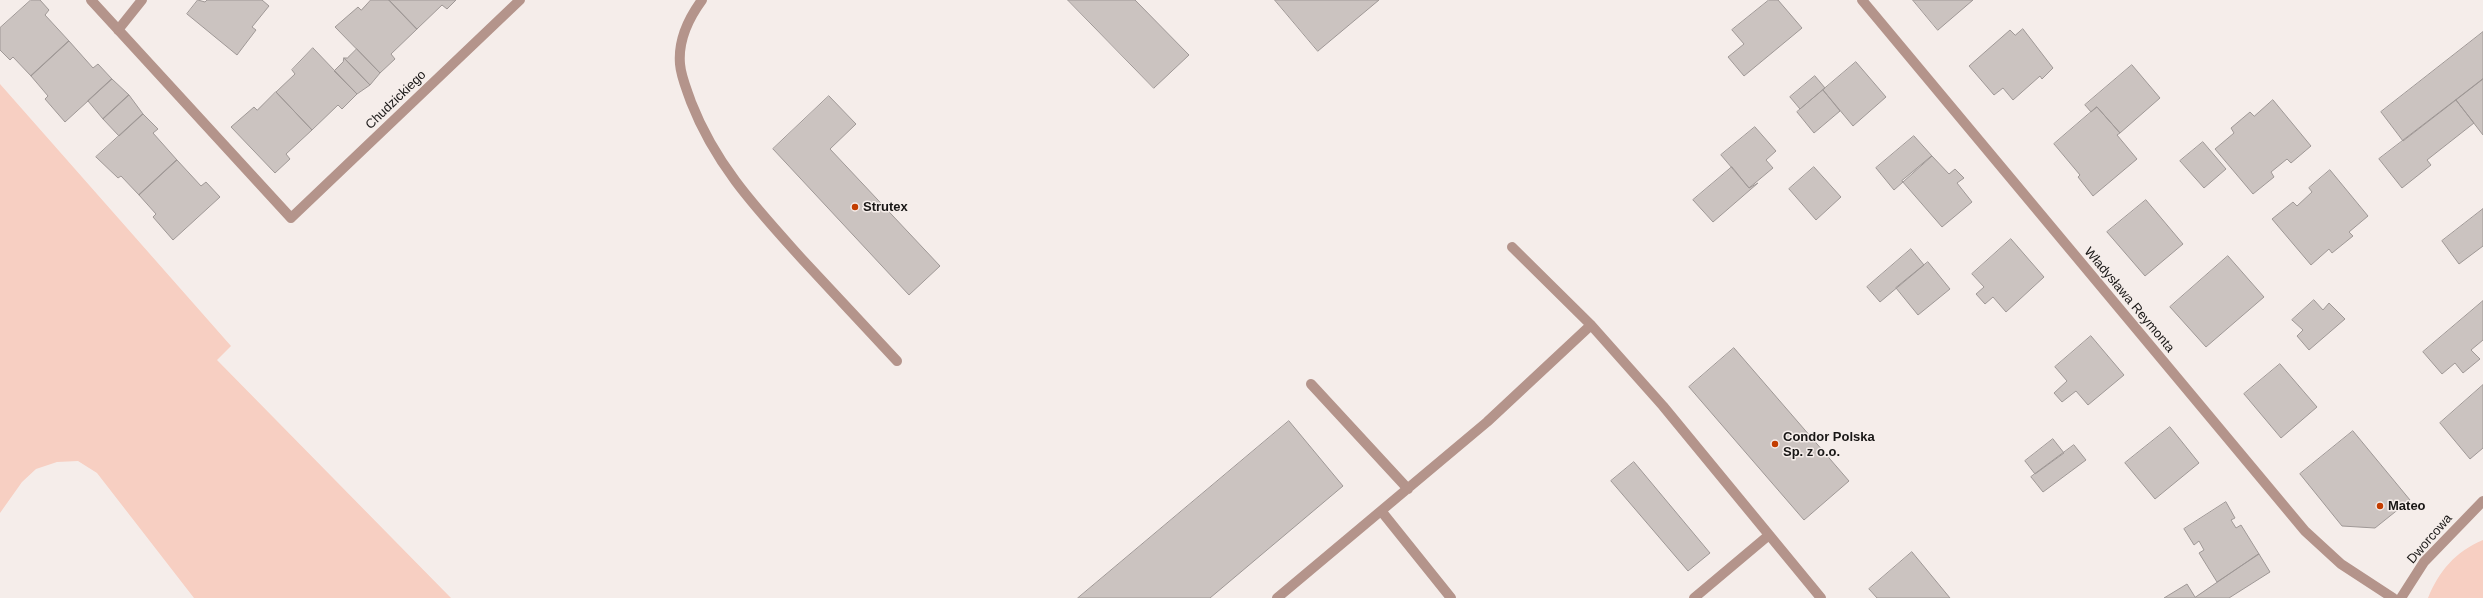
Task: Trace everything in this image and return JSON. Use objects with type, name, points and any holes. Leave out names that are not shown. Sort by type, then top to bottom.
[{"type":"street","points":[[91,0],[118,30],[142,0]]},
{"type":"street","name":"Chudzickiego","points":[[118,30],[291,218],[520,0]]},
{"type":"street","points":[[702,0],[687,24],[681,43],[680,65],[694,109],[710,143],[727,172],[752,204],[897,361]]},
{"type":"street","name":"Władysława Reymonta","points":[[1862,0],[2305,531],[2341,564],[2393,598]]},
{"type":"street","points":[[1512,247],[1591,325],[1663,406],[1821,598]]},
{"type":"street","points":[[1277,598],[1382,512],[1487,422],[1591,325]]},
{"type":"street","points":[[1311,384],[1408,489]]},
{"type":"street","name":"Dworcowa","points":[[2401,598],[2433,552],[2483,500]]},
{"type":"street","points":[[1382,512],[1451,598]]},
{"type":"street","points":[[1694,598],[1769,535]]},
{"type":"shaded area","points":[[0,84],[231,346],[217,360],[451,598],[194,598],[97,473],[78,461],[57,462],[36,469],[22,482],[0,513]]},
{"type":"shaded area","points":[[2483,540],[2483,598],[2428,598],[2437,579],[2449,563],[2464,550]]},
{"type":"building","points":[[31,0],[40,0],[49,10],[45,15],[69,41],[31,76],[13,57],[10,60],[0,50],[0,28]]},
{"type":"building","points":[[198,0],[205,2],[207,0],[262,0],[269,6],[252,27],[256,30],[237,55],[187,14]]},
{"type":"building","points":[[371,0],[389,0],[417,29],[391,54],[395,59],[380,73],[335,27],[358,7],[361,10]]},
{"type":"building","points":[[389,0],[456,0],[447,9],[442,5],[417,29]]},
{"type":"building","points":[[1068,0],[1135,0],[1189,55],[1154,88]]},
{"type":"building","points":[[1275,0],[1379,0],[1318,51]]},
{"type":"building","points":[[1769,0],[1778,0],[1802,28],[1744,76],[1728,57],[1744,44],[1732,30]]},
{"type":"building","points":[[1913,0],[1973,0],[1938,30]]},
{"type":"building","points":[[2023,29],[2053,68],[2042,79],[2040,76],[2013,100],[2003,88],[1994,95],[1969,66],[2010,30],[2015,35]]},
{"type":"building","points":[[2483,32],[2483,79],[2403,141],[2381,112]]},
{"type":"building","points":[[69,41],[93,68],[98,64],[112,79],[65,122],[45,99],[48,96],[31,76]]},
{"type":"building","points":[[313,48],[357,94],[342,109],[338,105],[312,130],[276,92],[295,74],[292,70]]},
{"type":"building","points":[[357,49],[380,73],[370,85],[344,58],[347,58]]},
{"type":"building","points":[[344,58],[370,85],[357,94],[334,71],[343,62]]},
{"type":"building","points":[[1856,62],[1886,97],[1853,126],[1823,90]]},
{"type":"building","points":[[2132,65],[2160,98],[2120,133],[2097,107],[2091,112],[2085,105]]},
{"type":"building","points":[[1815,76],[1825,88],[1800,109],[1790,97]]},
{"type":"building","points":[[112,79],[129,95],[103,119],[88,101]]},
{"type":"building","points":[[2483,79],[2483,135],[2456,100]]},
{"type":"building","points":[[1823,90],[1840,111],[1814,133],[1797,112]]},
{"type":"building","points":[[276,92],[312,130],[286,154],[290,159],[275,173],[231,127],[254,107],[257,110]]},
{"type":"building","points":[[129,95],[143,114],[119,136],[103,119]]},
{"type":"building","points":[[829,96],[856,124],[830,149],[940,266],[909,295],[773,149]]},
{"type":"building","points":[[2273,100],[2311,146],[2291,163],[2287,159],[2271,172],[2274,177],[2253,194],[2215,149],[2234,133],[2231,128],[2250,112],[2254,116]]},
{"type":"building","points":[[2456,100],[2474,123],[2427,160],[2431,165],[2402,188],[2379,159]]},
{"type":"building","points":[[2097,107],[2120,133],[2117,135],[2137,159],[2093,196],[2078,177],[2080,175],[2054,144]]},
{"type":"building","points":[[143,114],[158,129],[153,133],[177,160],[139,195],[121,176],[118,178],[96,157]]},
{"type":"building","points":[[1755,127],[1776,151],[1766,160],[1773,168],[1749,188],[1721,155]]},
{"type":"building","points":[[1914,136],[1932,156],[1894,190],[1876,168]]},
{"type":"building","points":[[2203,142],[2226,169],[2204,188],[2180,161]]},
{"type":"building","points":[[1932,156],[1949,174],[1955,169],[1964,178],[1957,183],[1972,202],[1942,227],[1902,181]]},
{"type":"building","points":[[177,160],[201,186],[206,182],[220,197],[173,240],[153,217],[156,214],[139,195]]},
{"type":"building","points":[[1732,167],[1749,188],[1758,183],[1713,222],[1693,200]]},
{"type":"building","points":[[1814,167],[1841,197],[1816,220],[1789,189]]},
{"type":"building","points":[[2330,170],[2368,216],[2349,232],[2353,236],[2332,253],[2329,249],[2311,265],[2272,219],[2293,202],[2297,206],[2312,192],[2309,188]]},
{"type":"building","points":[[2146,200],[2183,244],[2145,276],[2107,232]]},
{"type":"building","points":[[2483,209],[2483,246],[2459,264],[2442,241]]},
{"type":"building","points":[[2011,239],[2044,277],[2006,312],[1993,297],[1985,304],[1976,294],[1984,287],[1972,274]]},
{"type":"building","points":[[1911,249],[1924,265],[1880,302],[1867,287]]},
{"type":"building","points":[[2228,256],[2264,297],[2206,347],[2170,307]]},
{"type":"building","points":[[1928,262],[1950,289],[1918,315],[1896,288]]},
{"type":"building","points":[[2314,300],[2323,310],[2329,303],[2345,319],[2309,350],[2297,336],[2303,330],[2292,320]]},
{"type":"building","points":[[2483,301],[2483,340],[2471,350],[2480,359],[2463,373],[2455,363],[2442,374],[2423,352]]},
{"type":"building","points":[[2091,336],[2124,375],[2088,405],[2076,391],[2062,402],[2054,393],[2067,381],[2055,367]]},
{"type":"building","points":[[1734,348],[1849,481],[1804,520],[1689,387]]},
{"type":"building","points":[[2280,364],[2317,407],[2281,438],[2244,394]]},
{"type":"building","points":[[2483,385],[2483,448],[2470,459],[2440,423]]},
{"type":"building","points":[[1289,421],[1343,486],[1210,598],[1078,598]]},
{"type":"building","points":[[2170,427],[2199,463],[2155,499],[2125,463]]},
{"type":"building","points":[[2353,431],[2410,500],[2375,528],[2342,526],[2300,474]]},
{"type":"building","points":[[2053,439],[2064,453],[2035,474],[2025,461]]},
{"type":"building","points":[[2074,445],[2086,460],[2043,492],[2031,477]]},
{"type":"building","points":[[1634,462],[1710,553],[1688,571],[1611,481]]},
{"type":"building","points":[[2226,502],[2235,518],[2231,520],[2236,528],[2241,525],[2259,554],[2217,582],[2199,553],[2204,550],[2199,541],[2194,545],[2184,529]]},
{"type":"building","points":[[1912,552],[1950,598],[1877,598],[1869,589]]},
{"type":"building","points":[[2259,554],[2270,572],[2229,598],[2164,598],[2187,584],[2195,597]]},
{"type":"place","name":"Strutex","points":[[855,207]]},
{"type":"place","name":"Condor Polska Sp. z o.o.","points":[[1775,444]]},
{"type":"place","name":"Mateo","points":[[2380,506]]}]
